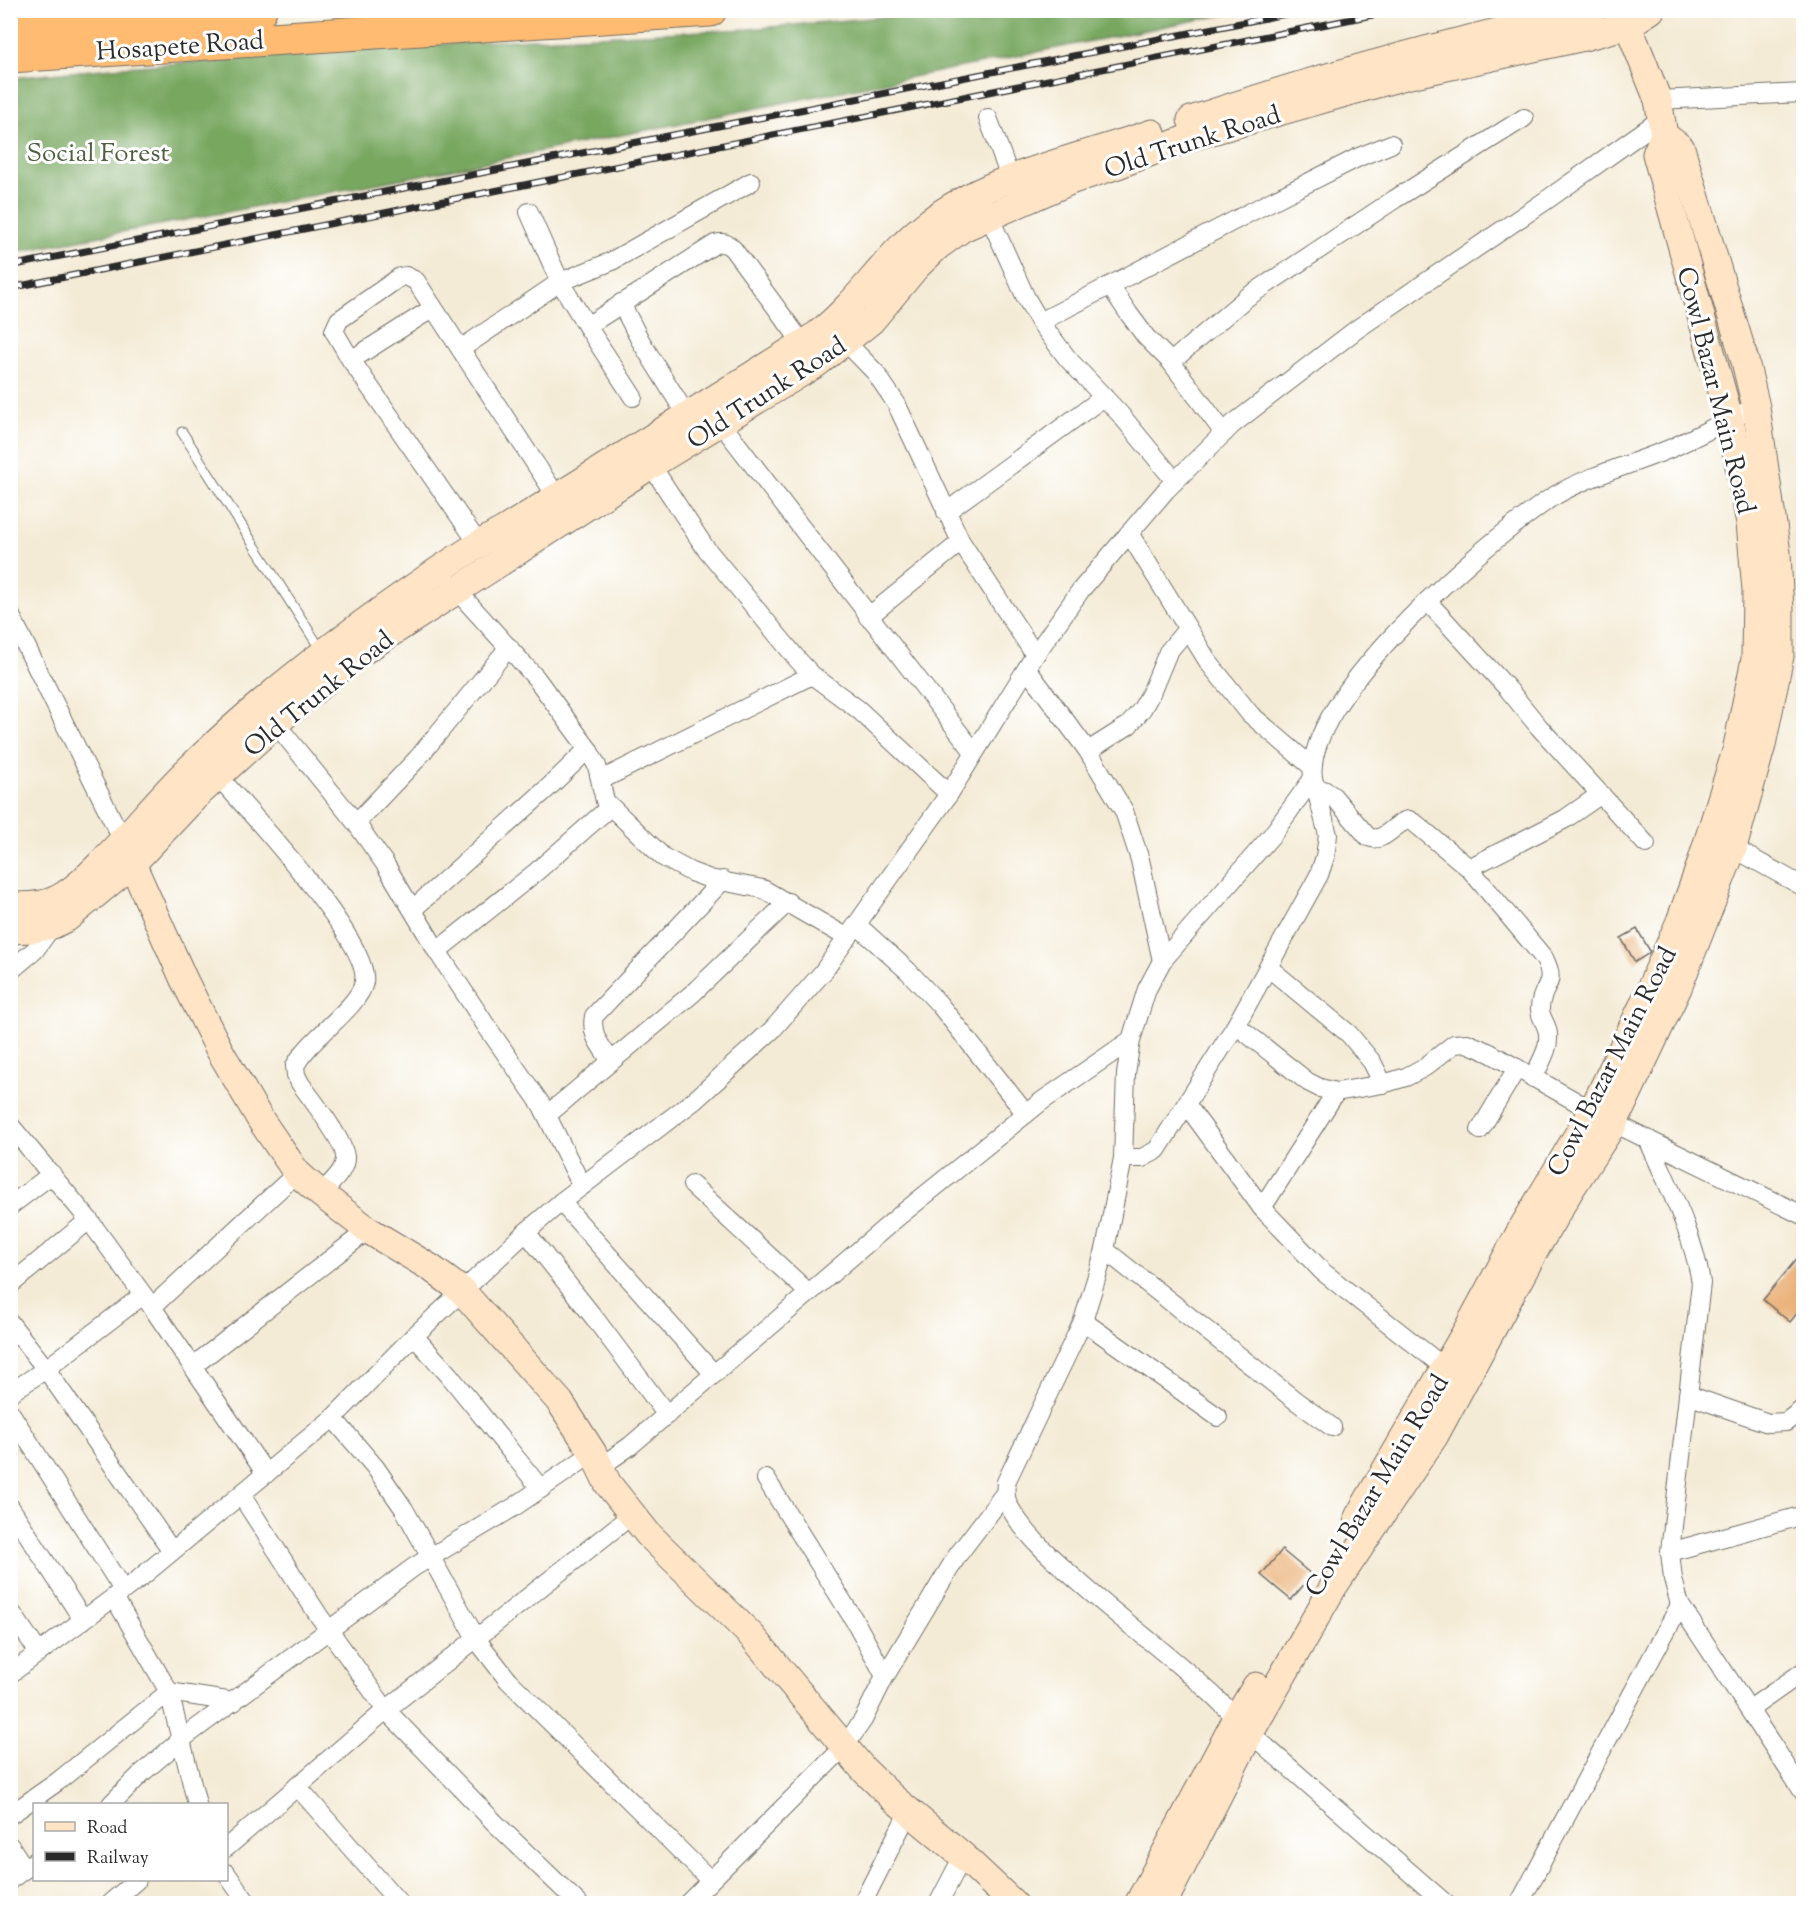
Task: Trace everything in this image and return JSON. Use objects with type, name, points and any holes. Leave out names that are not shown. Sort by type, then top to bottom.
[{"type":"highway","name":"Hosapete Road","points":[[10,30],[178,14],[260,10]]},
{"type":"highway","name":"Hosapete Road","points":[[10,56],[710,10]]},
{"type":"street","points":[[1138,1904],[1243,1726],[1332,1588],[1434,1437],[1455,1367],[1535,1250],[1572,1187],[1603,1117],[1678,988],[1733,848],[1743,767],[1762,746],[1780,656],[1780,622],[1777,552],[1756,407],[1745,361],[1682,148],[1661,118],[1614,19],[1651,10]]},
{"type":"street","name":"Old Trunk Road","points":[[837,334],[871,321],[916,267],[938,246],[963,228],[983,203],[1011,180],[1310,81],[1495,32],[1614,19]]},
{"type":"street","name":"Old Trunk Road","points":[[10,930],[53,925],[67,918],[127,853],[195,797],[357,655],[651,465],[816,364],[837,334],[851,305],[906,242],[939,214],[1073,180],[1191,137],[1405,76],[1584,37],[1614,19]]},
{"type":"street","points":[[10,1674],[118,1594],[333,1418],[414,1336],[526,1232],[561,1202],[695,1100],[772,1030],[823,972],[949,794],[1031,662],[1080,591],[1175,481],[1233,424],[1357,329],[1548,199],[1661,118],[1803,93]]},
{"type":"street","points":[[988,118],[1011,180]]},
{"type":"street","points":[[1171,362],[1246,298],[1395,198],[1524,118]]},
{"type":"street","name":"Cowl Bazar Main Road","points":[[1603,1117],[1642,1007],[1743,767],[1755,659],[1756,590],[1750,523],[1730,420],[1656,154],[1661,118]]},
{"type":"street","points":[[1040,322],[1266,204],[1359,157],[1391,144]]},
{"type":"street","points":[[462,348],[560,282],[610,261],[752,182]]},
{"type":"street","points":[[983,203],[1026,298],[1040,322],[1068,359],[1104,397],[1175,481]]},
{"type":"street","points":[[529,212],[560,282],[633,397]]},
{"type":"street","points":[[587,326],[721,242],[727,243],[733,249],[803,344]]},
{"type":"street","points":[[478,543],[351,360],[334,331],[339,320],[400,278],[406,276],[416,281],[558,497]]},
{"type":"street","points":[[1110,286],[1146,337],[1171,362],[1224,433]]},
{"type":"street","points":[[621,303],[640,340],[687,416]]},
{"type":"street","points":[[351,360],[433,308]]},
{"type":"street","points":[[10,906],[34,906],[59,898],[91,872],[127,853],[186,771],[222,736],[250,711],[375,613],[478,543],[558,497],[803,344],[837,334],[875,372],[896,403],[961,542],[1031,662],[1124,811],[1140,860],[1162,961]]},
{"type":"street","points":[[946,512],[1104,397]]},
{"type":"street","points":[[1446,1904],[1243,1726],[1182,1668],[1051,1558],[1010,1508],[1005,1493],[1006,1482],[1083,1321],[1105,1250],[1123,1158],[1126,1074],[1131,1040],[1147,988],[1162,961],[1272,835],[1313,778],[1321,735],[1364,667],[1426,601],[1499,536],[1555,495],[1673,447],[1756,407]]},
{"type":"street","points":[[720,422],[974,752]]},
{"type":"street","points":[[651,465],[704,546],[812,675],[859,710],[949,794]]},
{"type":"street","points":[[1129,533],[1209,663],[1250,714],[1324,790],[1333,796],[1368,837],[1374,840],[1382,837],[1404,821],[1409,820],[1469,868],[1544,958],[1550,969],[1551,980],[1540,1003],[1539,1014],[1547,1029],[1548,1044],[1533,1078]]},
{"type":"street","points":[[868,617],[961,542]]},
{"type":"street","points":[[439,570],[536,678],[588,749],[597,766],[605,801],[663,857],[691,872],[762,889],[852,932],[908,971],[939,1004],[1026,1114]]},
{"type":"street","points":[[1426,601],[1646,844]]},
{"type":"street","points":[[10,614],[16,639],[127,853],[184,980],[220,1051],[260,1119],[297,1173],[368,1230],[431,1268],[462,1291],[560,1402],[608,1484],[648,1534],[752,1636],[864,1770],[963,1856],[1014,1904]]},
{"type":"street","points":[[1088,751],[1129,725],[1151,693],[1168,652],[1187,629]]},
{"type":"street","points":[[356,823],[417,759],[509,647]]},
{"type":"street","points":[[601,780],[812,675]]},
{"type":"street","points":[[276,724],[356,823],[413,909],[437,951],[547,1115],[582,1186]]},
{"type":"street","points":[[413,909],[588,749]]},
{"type":"street","points":[[218,776],[315,890],[352,944],[363,967],[364,982],[357,998],[309,1045],[295,1066],[300,1083],[342,1145],[345,1158],[342,1169],[321,1194]]},
{"type":"street","points":[[1123,1158],[1142,1158],[1157,1150],[1236,1025],[1319,875],[1325,857],[1328,835],[1313,778]]},
{"type":"street","points":[[1469,868],[1565,819],[1601,794]]},
{"type":"street","points":[[437,951],[536,872],[610,807]]},
{"type":"street","points":[[1733,848],[1803,887]]},
{"type":"street","points":[[611,1061],[594,1035],[592,1027],[594,1016],[723,880]]},
{"type":"street","points":[[547,1115],[693,993],[788,903]]},
{"type":"street","points":[[10,971],[35,950],[53,925]]},
{"type":"street","points":[[1269,968],[1348,1034],[1372,1062],[1383,1084]]},
{"type":"street","points":[[1236,1025],[1308,1082],[1336,1092],[1383,1084],[1406,1077],[1425,1067],[1454,1044],[1467,1043],[1490,1053],[1603,1117],[1803,1216]]},
{"type":"street","points":[[112,1803],[142,1773],[182,1739],[431,1557],[514,1508],[541,1489],[596,1460],[630,1446],[899,1216],[1026,1114],[1131,1040]]},
{"type":"street","points":[[1480,1130],[1517,1068]]},
{"type":"street","points":[[1262,1208],[1336,1092]]},
{"type":"street","points":[[1186,1104],[1262,1208],[1323,1272],[1455,1367]]},
{"type":"street","points":[[10,1125],[89,1220],[193,1366],[266,1474]]},
{"type":"street","points":[[1648,1139],[1686,1227],[1698,1262],[1701,1283],[1670,1552],[1672,1580],[1680,1605],[1803,1793]]},
{"type":"street","points":[[10,1393],[147,1301],[297,1173]]},
{"type":"street","points":[[10,1206],[52,1174]]},
{"type":"street","points":[[692,1185],[809,1293]]},
{"type":"street","points":[[561,1202],[714,1374]]},
{"type":"street","points":[[10,1285],[89,1220]]},
{"type":"street","points":[[193,1366],[368,1230]]},
{"type":"street","points":[[526,1232],[667,1415]]},
{"type":"street","points":[[1105,1250],[1332,1427]]},
{"type":"street","points":[[1083,1321],[1218,1417]]},
{"type":"street","points":[[10,1323],[46,1369],[172,1551]]},
{"type":"street","points":[[414,1336],[449,1375],[541,1489]]},
{"type":"street","points":[[1688,1395],[1768,1423],[1786,1422],[1803,1408]]},
{"type":"street","points":[[10,1412],[118,1594],[169,1692],[197,1803]]},
{"type":"street","points":[[333,1418],[375,1467],[404,1509],[477,1640],[508,1680],[710,1880]]},
{"type":"street","points":[[766,1479],[856,1623],[885,1676]]},
{"type":"street","points":[[687,1904],[844,1747],[863,1720],[885,1676],[957,1556],[1005,1493]]},
{"type":"street","points":[[241,1495],[386,1710],[495,1823],[579,1904]]},
{"type":"street","points":[[10,1507],[83,1620]]},
{"type":"street","points":[[228,1846],[386,1710],[633,1514]]},
{"type":"street","points":[[1670,1552],[1803,1515]]},
{"type":"street","points":[[1519,1904],[1680,1605]]},
{"type":"street","points":[[10,1610],[39,1653]]},
{"type":"street","points":[[1750,1709],[1803,1671]]},
{"type":"street","points":[[10,1815],[57,1782],[169,1692],[234,1702]]},
{"type":"street","points":[[1163,1904],[1243,1726]]},
{"type":"street","points":[[297,1786],[400,1904]]},
{"type":"street","points":[[862,1904],[909,1811]]},
{"type":"street","points":[[10,1846],[23,1871]]},
{"type":"street","points":[[938,1904],[963,1856]]},
{"type":"street","points":[[228,1876],[248,1904]]},
{"type":"street","points":[[109,1904],[136,1881]]},
{"type":"lane","points":[[182,432],[323,653]]},
{"type":"green space","name":"Social Forest","points":[[947,11],[1242,11],[437,172],[11,253],[11,78],[123,67],[472,42],[749,29]]},
{"type":"building","points":[[1637,929],[1650,951],[1635,962],[1621,938]]},
{"type":"building","points":[[1803,1251],[1803,1306],[1790,1322],[1763,1300]]},
{"type":"building","points":[[1282,1550],[1312,1575],[1291,1600],[1261,1575]]},
{"type":"railway","points":[[10,266],[1306,10]]},
{"type":"railway","points":[[10,288],[1397,10]]}]
